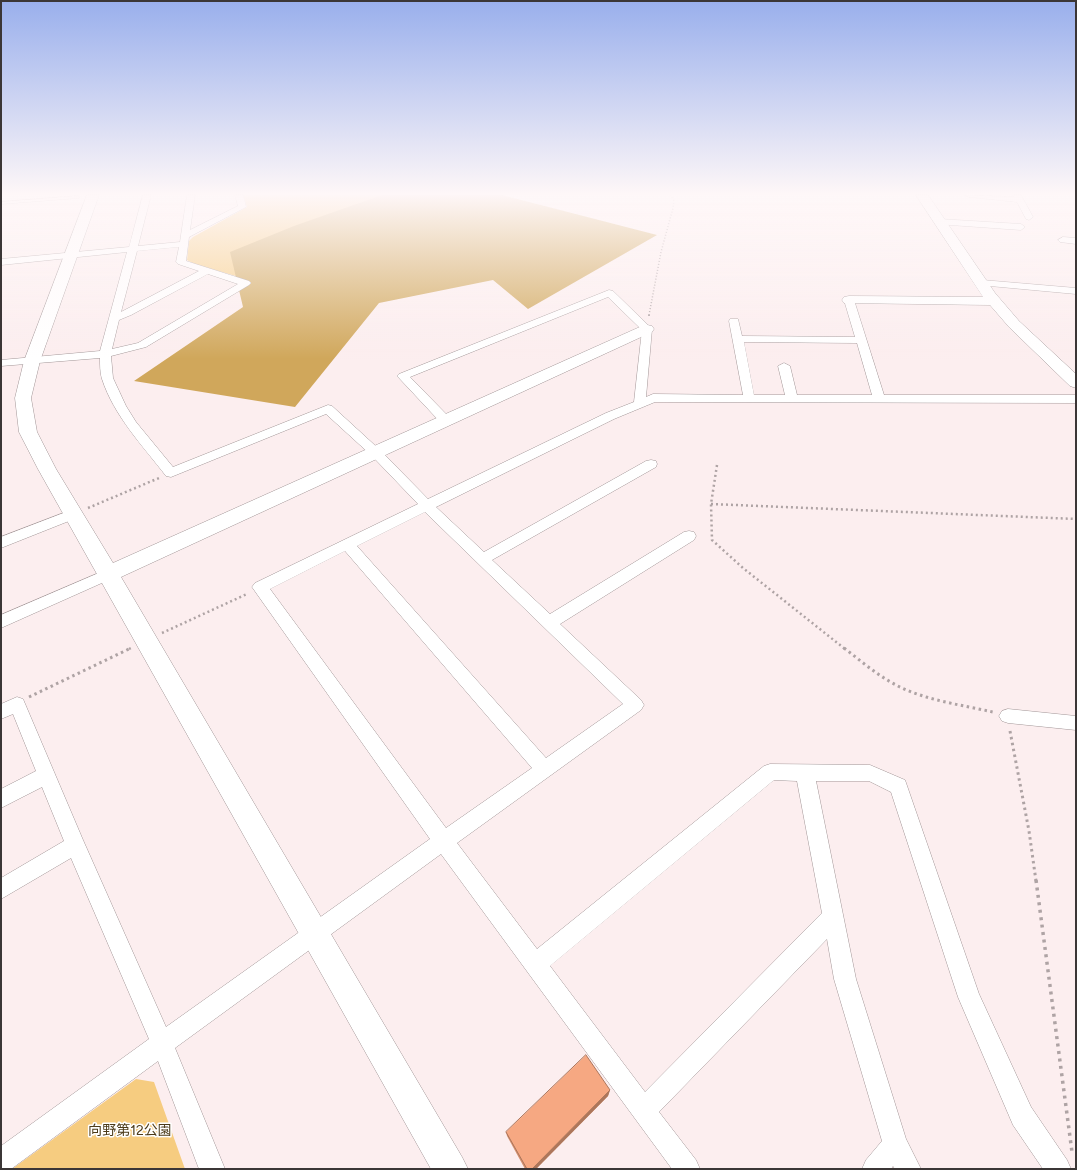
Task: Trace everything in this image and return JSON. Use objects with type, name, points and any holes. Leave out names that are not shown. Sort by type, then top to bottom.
[{"type":"street","points":[[72,250],[32,362],[24,398],[28,432],[46,469],[74,514],[450,1169]]},
{"type":"street","points":[[1,262],[129,250]]},
{"type":"street","points":[[1,1160],[314,933],[635,705],[426,505],[376,453],[328,409],[171,473],[132,424],[120,406],[107,378],[105,354],[134,250]]},
{"type":"street","points":[[1,363],[32,362],[105,354],[142,346],[246,283],[181,262],[183,250]]},
{"type":"street","points":[[959,250],[995,301],[1014,324],[1076,383]]},
{"type":"street","points":[[114,318],[127,313],[206,271]]},
{"type":"street","points":[[982,282],[1076,291]]},
{"type":"street","points":[[446,421],[403,376],[608,293],[647,329]]},
{"type":"street","points":[[879,398],[849,300],[995,301]]},
{"type":"street","points":[[734,321],[749,397]]},
{"type":"street","points":[[640,402],[647,329]]},
{"type":"street","points":[[1,622],[647,329]]},
{"type":"street","points":[[738,340],[861,340]]},
{"type":"street","points":[[784,366],[792,398]]},
{"type":"street","points":[[687,1169],[444,842],[260,587],[640,402],[653,398],[749,397],[1076,399]]},
{"type":"street","points":[[482,558],[651,464]]},
{"type":"street","points":[[1,543],[74,514]]},
{"type":"street","points":[[549,623],[689,536]]},
{"type":"street","points":[[348,545],[544,769]]},
{"type":"street","points":[[9,708],[46,775],[162,1043],[212,1169]]},
{"type":"street","points":[[1008,716],[1076,723]]},
{"type":"street","points":[[536,964],[770,772],[870,773],[898,786],[970,998],[1022,1116],[1058,1169]]},
{"type":"street","points":[[805,772],[845,979],[895,1144],[908,1169]]},
{"type":"street","points":[[1,799],[46,775]]},
{"type":"street","points":[[1,889],[76,845]]},
{"type":"street","points":[[644,1110],[833,917]]},
{"type":"street","points":[[875,1169],[895,1144]]},
{"type":"path","points":[[647,329],[662,250]]},
{"type":"path","points":[[717,465],[711,504],[712,540],[743,568],[860,661],[897,686],[930,698],[1008,716],[1029,831],[1072,1152]]},
{"type":"path","points":[[74,514],[171,473]]},
{"type":"path","points":[[711,504],[1076,519]]},
{"type":"path","points":[[9,708],[34,694],[146,640],[260,587]]},
{"type":"green space","points":[[188,250],[314,250],[260,283],[194,264],[187,260]]},
{"type":"green space","name":"向野第12公園","points":[[136,1079],[154,1082],[185,1169],[12,1169]]},
{"type":"shaded area","points":[[236,250],[632,250],[528,309],[493,280],[379,303],[295,407],[134,381],[243,307],[230,252]]},
{"type":"building","points":[[586,1055],[610,1090],[532,1169],[527,1169],[506,1132]]}]
